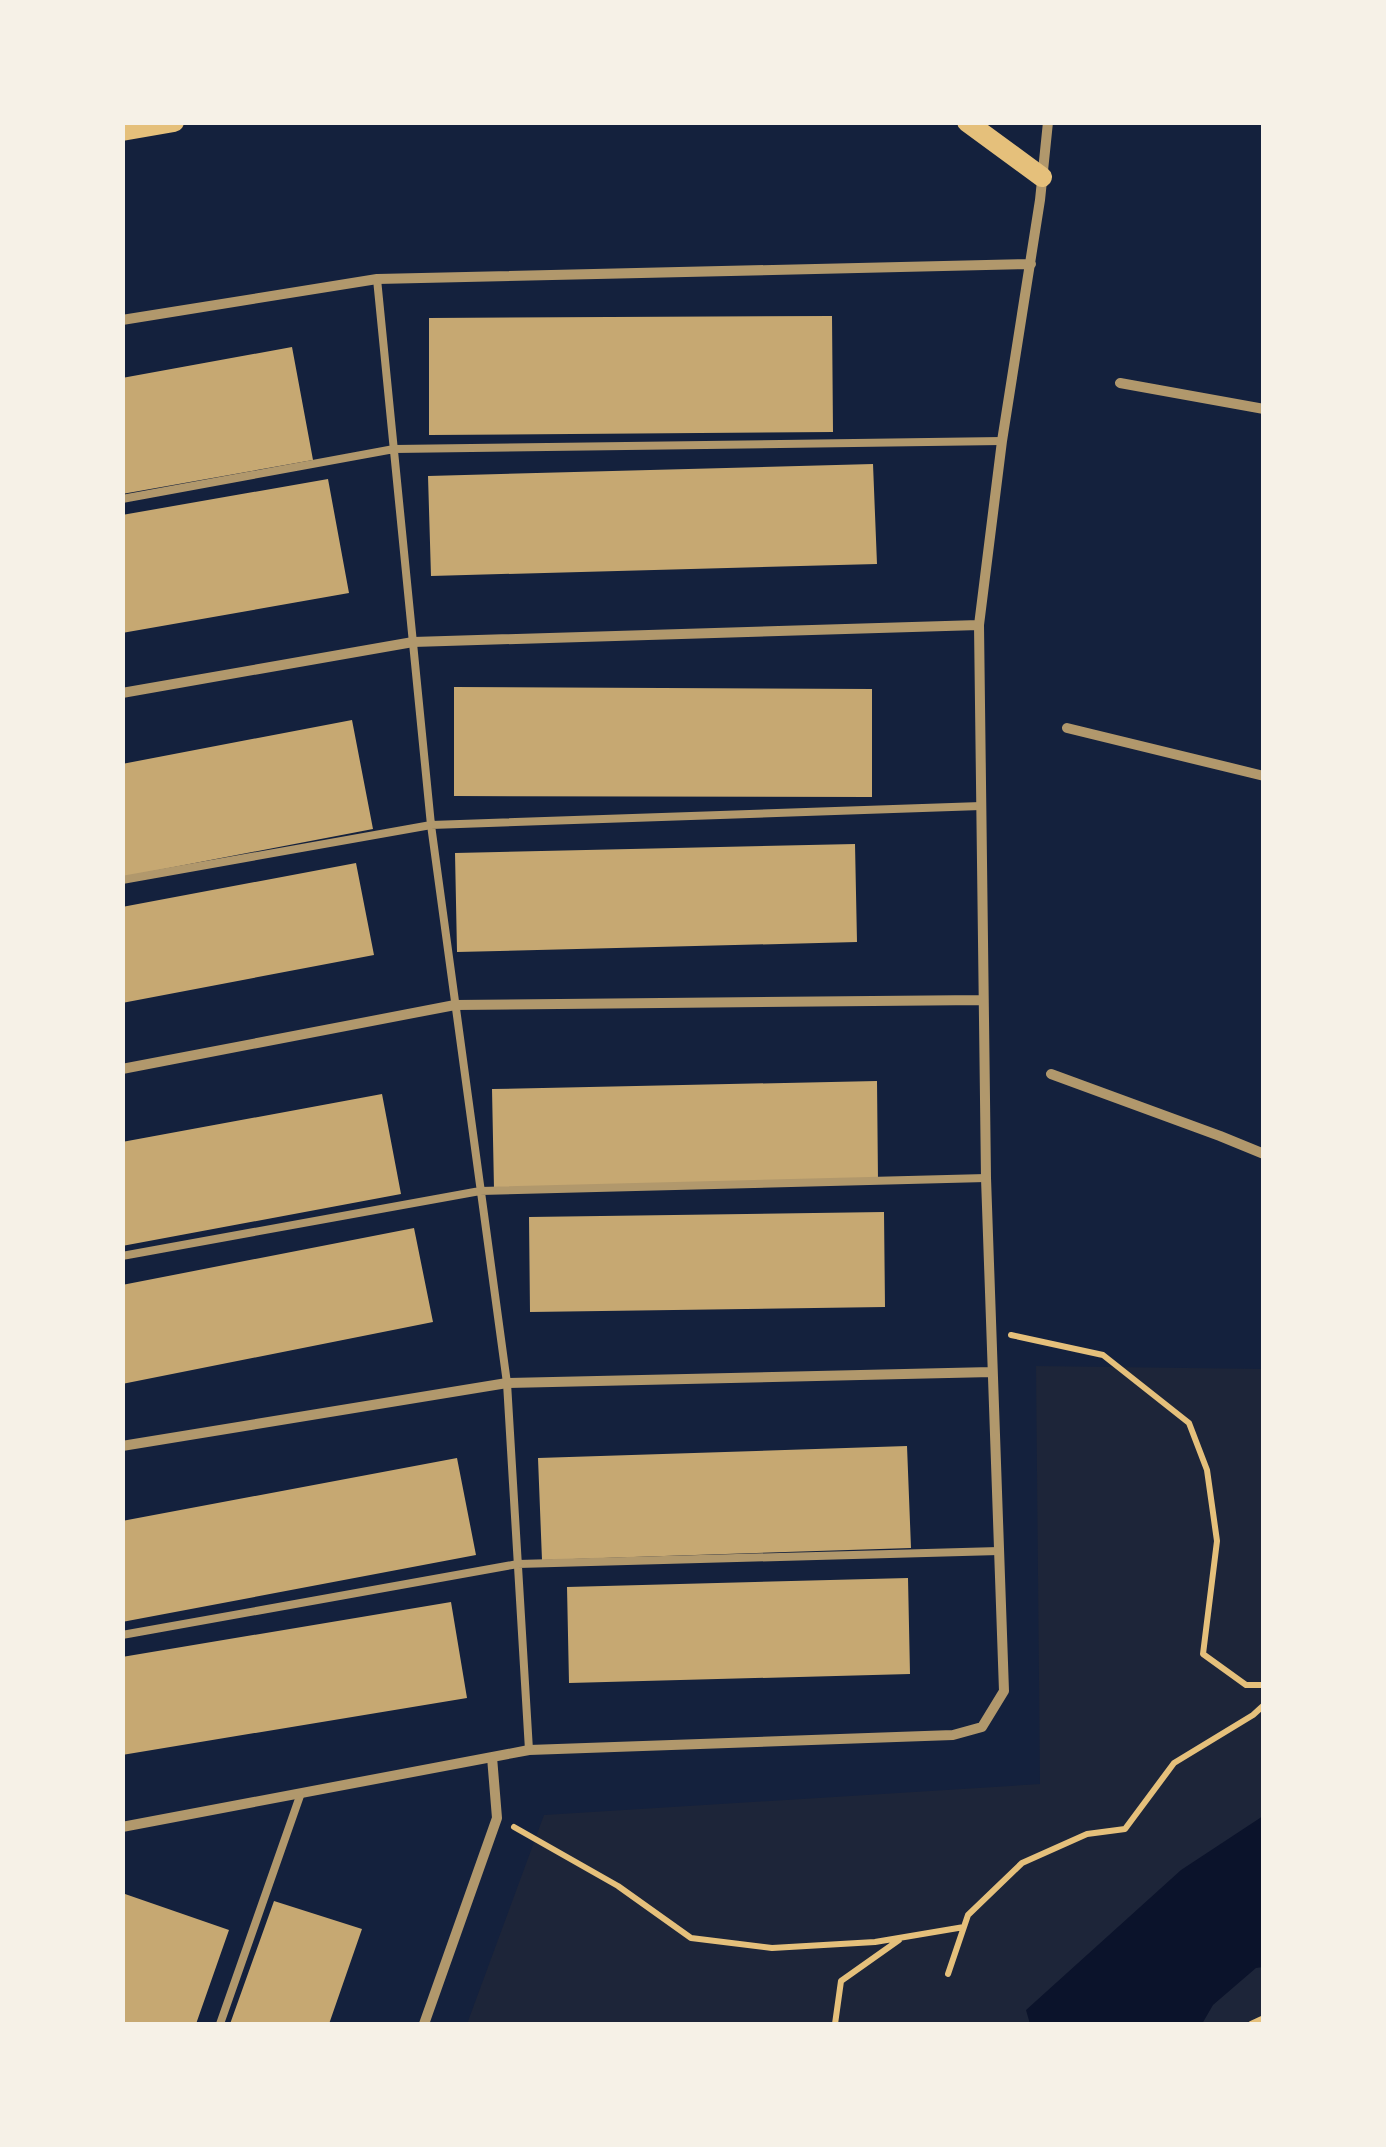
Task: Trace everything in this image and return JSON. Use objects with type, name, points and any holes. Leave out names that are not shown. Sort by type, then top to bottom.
[{"type":"main road","points":[[122,131],[174,122]]},
{"type":"main road","points":[[967,122],[1042,176]]},
{"type":"street","points":[[122,1827],[528,1750],[953,1735],[982,1727],[1004,1690],[986,1178],[979,625],[1002,441],[1032,264],[1048,122]]},
{"type":"street","points":[[122,320],[377,280],[1032,264]]},
{"type":"street","points":[[1120,383],[1264,409]]},
{"type":"street","points":[[122,693],[413,642],[979,625]]},
{"type":"street","points":[[1068,728],[1264,776]]},
{"type":"street","points":[[122,1069],[455,1005],[983,1000]]},
{"type":"street","points":[[1051,1074],[1264,1154]]},
{"type":"street","points":[[122,1446],[507,1382],[992,1372]]},
{"type":"street","points":[[424,2024],[497,1818],[492,1757]]},
{"type":"lane","points":[[377,280],[431,825],[507,1382],[528,1750]]},
{"type":"lane","points":[[122,499],[394,449],[1002,441]]},
{"type":"lane","points":[[122,880],[431,825],[981,806]]},
{"type":"lane","points":[[122,1256],[480,1191],[986,1178]]},
{"type":"lane","points":[[122,1635],[518,1564],[999,1551]]},
{"type":"lane","points":[[220,2024],[301,1793]]},
{"type":"path","points":[[991,1331],[1103,1356],[1189,1423],[1207,1470],[1217,1540],[1204,1654],[1246,1685],[1264,1685]]},
{"type":"path","points":[[948,1974],[968,1915],[1022,1864],[1087,1834],[1125,1828],[1174,1763],[1264,1705]]},
{"type":"path","points":[[497,1818],[618,1886],[690,1938],[772,1948],[875,1942],[964,1927]]},
{"type":"path","points":[[835,2024],[841,1981],[904,1937]]},
{"type":"path","points":[[1251,2024],[1264,2018]]},
{"type":"shaded area","points":[[1036,1366],[1263,1369],[1263,2024],[467,2024],[544,1815],[1040,1784]]},
{"type":"shaded area","points":[[1263,1816],[1263,1967],[1256,1968],[1213,2005],[1202,2024],[1030,2024],[1026,2010],[1181,1870]]},
{"type":"building","points":[[832,316],[833,432],[429,435],[429,318]]},
{"type":"building","points":[[292,347],[313,460],[122,494],[122,378]]},
{"type":"building","points":[[873,464],[877,564],[431,576],[428,476]]},
{"type":"building","points":[[328,479],[349,593],[122,633],[122,515]]},
{"type":"building","points":[[454,687],[872,689],[872,797],[454,796]]},
{"type":"building","points":[[352,720],[373,829],[122,877],[122,764]]},
{"type":"building","points":[[855,844],[857,942],[457,952],[455,853]]},
{"type":"building","points":[[356,863],[374,955],[122,1003],[122,907]]},
{"type":"building","points":[[877,1081],[878,1181],[494,1189],[492,1089]]},
{"type":"building","points":[[382,1094],[401,1194],[122,1246],[122,1142]]},
{"type":"building","points":[[884,1212],[885,1307],[530,1312],[529,1217]]},
{"type":"building","points":[[414,1228],[433,1322],[122,1384],[122,1285]]},
{"type":"building","points":[[907,1446],[911,1548],[542,1560],[538,1458]]},
{"type":"building","points":[[457,1458],[476,1555],[122,1622],[122,1521]]},
{"type":"building","points":[[908,1578],[910,1674],[569,1683],[567,1587]]},
{"type":"building","points":[[451,1602],[467,1698],[122,1755],[122,1657]]},
{"type":"building","points":[[125,1894],[229,1930],[196,2024],[122,2024]]},
{"type":"building","points":[[274,1901],[362,1929],[329,2024],[230,2024]]}]
